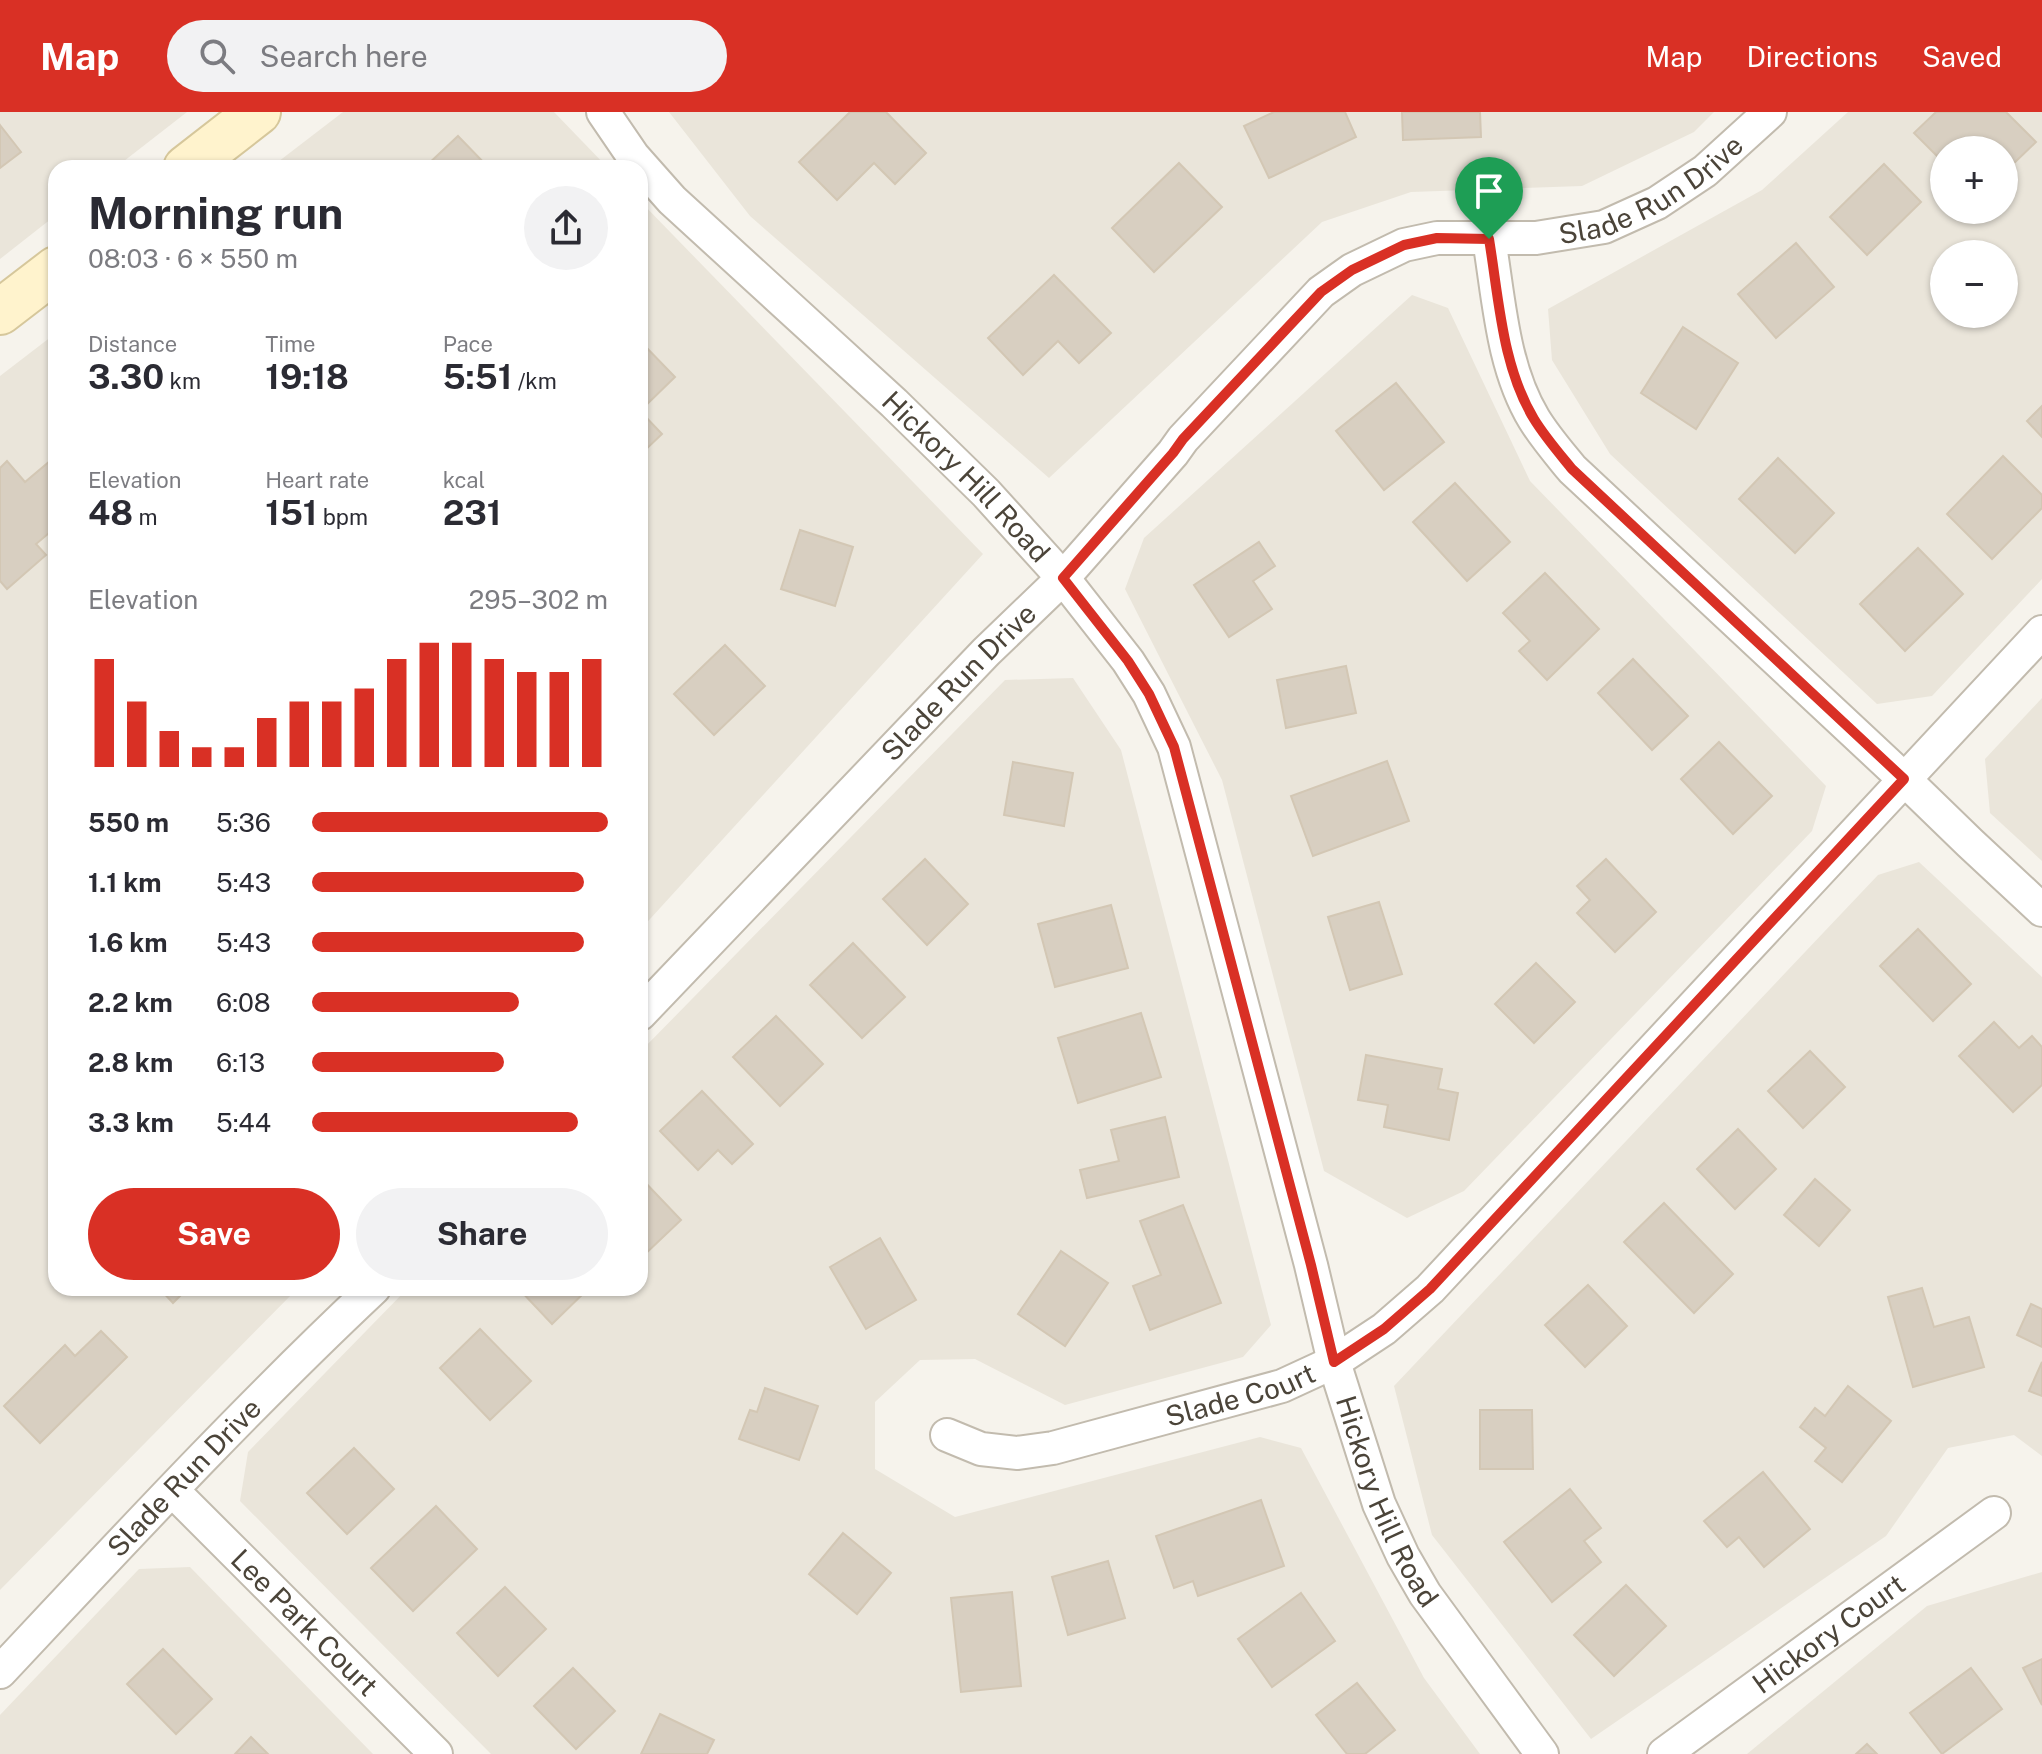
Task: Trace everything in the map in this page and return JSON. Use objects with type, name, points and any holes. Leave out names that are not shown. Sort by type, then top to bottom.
[{"type":"street","points":[[196,160],[258,112]]},
{"type":"street","name":"Hickory Hill Road","points":[[603,112],[637,160]]},
{"type":"street","name":"Slade Run Drive","points":[[648,1006],[986,652],[1063,578],[1183,439],[1321,292],[1352,270],[1404,245],[1437,238],[1536,238],[1604,227],[1657,203],[1705,171],[1770,112]]},
{"type":"street","name":"Hickory Hill Road","points":[[648,173],[672,200],[904,413],[986,493],[1063,578],[1128,661],[1149,694],[1174,747],[1334,1362],[1379,1504],[1425,1594],[1542,1754]]},
{"type":"street","points":[[1489,239],[1504,332],[1516,380],[1534,419],[1572,469],[2042,910]]},
{"type":"street","points":[[0,312],[48,275]]},
{"type":"street","name":"Slade Court","points":[[947,1435],[981,1449],[1018,1453],[1053,1448],[1282,1386],[1334,1362],[1384,1329],[1430,1289],[2042,632]]},
{"type":"street","name":"Slade Run Drive","points":[[0,1672],[306,1352],[366,1296]]},
{"type":"street","name":"Lee Park Court","points":[[173,1491],[436,1754]]},
{"type":"street","name":"Hickory Court","points":[[1664,1754],[1994,1513]]},
{"type":"shaded area","points":[[0,112],[187,112],[125,160],[48,160],[48,221],[0,259]]},
{"type":"shaded area","points":[[343,112],[554,112],[600,160],[280,160]]},
{"type":"shaded area","points":[[669,112],[1714,112],[1694,132],[1582,186],[1411,192],[1322,222],[1049,478],[750,216]]},
{"type":"shaded area","points":[[1848,112],[2042,112],[2042,579],[1932,696],[1877,704],[1610,454],[1552,360],[1548,309],[1762,190]]},
{"type":"shaded area","points":[[648,209],[983,554],[648,921]]},
{"type":"shaded area","points":[[1412,295],[1448,308],[1530,481],[1826,786],[1812,831],[1464,1191],[1407,1218],[1324,1171],[1222,780],[1125,589],[1144,538]]},
{"type":"shaded area","points":[[48,339],[48,1296],[290,1296],[0,1590],[0,376]]},
{"type":"shaded area","points":[[1073,678],[1121,750],[1271,1325],[1243,1357],[1065,1405],[975,1359],[920,1360],[875,1402],[875,1469],[955,1517],[1260,1437],[1301,1448],[1424,1678],[1480,1754],[491,1754],[240,1501],[248,1452],[400,1296],[648,1296],[648,1044],[1005,680]]},
{"type":"shaded area","points":[[2042,698],[2042,861],[1990,813],[1985,759]]},
{"type":"shaded area","points":[[1919,862],[2042,977],[2042,1456],[2014,1435],[1948,1448],[1886,1536],[1591,1739],[1432,1535],[1394,1386],[1878,875]]},
{"type":"shaded area","points":[[190,1567],[373,1754],[0,1754],[0,1715],[139,1569]]},
{"type":"shaded area","points":[[2042,1572],[2042,1754],[1747,1754],[1927,1606]]},
{"type":"building","points":[[850,112],[886,112],[926,153],[895,184],[874,163],[837,200],[799,162]]},
{"type":"building","points":[[1274,112],[1345,112],[1356,137],[1269,178],[1244,126]]},
{"type":"building","points":[[1402,112],[1480,112],[1481,137],[1403,140]]},
{"type":"building","points":[[1936,112],[2006,112],[2036,142],[2018,159],[2018,136],[1930,136],[1930,149],[1914,133]]},
{"type":"building","points":[[0,125],[21,152],[0,168]]},
{"type":"building","points":[[458,136],[481,160],[432,160]]},
{"type":"building","points":[[1179,163],[1222,207],[1154,272],[1112,228]]},
{"type":"building","points":[[1884,164],[1921,202],[1867,255],[1830,217]]},
{"type":"building","points":[[1796,243],[1834,287],[1776,338],[1738,294]]},
{"type":"building","points":[[1054,275],[1111,333],[1079,363],[1058,341],[1023,375],[988,338]]},
{"type":"building","points":[[1683,327],[1738,363],[1696,429],[1641,393]]},
{"type":"building","points":[[648,349],[675,377],[648,403]]},
{"type":"building","points":[[1396,383],[1444,442],[1384,490],[1336,431]]},
{"type":"building","points":[[2042,406],[2042,437],[2027,421]]},
{"type":"building","points":[[648,419],[662,434],[648,447]]},
{"type":"building","points":[[2003,456],[2042,495],[2042,508],[1992,559],[1947,514]]},
{"type":"building","points":[[1778,458],[1834,513],[1795,553],[1739,499]]},
{"type":"building","points":[[7,461],[25,482],[48,463],[48,534],[36,544],[46,555],[7,589],[0,581],[0,468]]},
{"type":"building","points":[[1455,483],[1510,542],[1467,581],[1413,522]]},
{"type":"building","points":[[800,530],[853,547],[835,606],[781,589]]},
{"type":"building","points":[[1259,542],[1275,566],[1253,581],[1272,609],[1229,637],[1194,585]]},
{"type":"building","points":[[1918,548],[1963,594],[1905,651],[1860,604]]},
{"type":"building","points":[[1545,573],[1599,629],[1547,680],[1519,651],[1530,641],[1503,613]]},
{"type":"building","points":[[725,645],[765,686],[714,735],[674,694]]},
{"type":"building","points":[[1633,659],[1688,716],[1652,750],[1598,693]]},
{"type":"building","points":[[1346,666],[1356,713],[1286,728],[1277,680]]},
{"type":"building","points":[[1719,742],[1772,796],[1733,834],[1681,779]]},
{"type":"building","points":[[1387,761],[1409,821],[1313,856],[1291,796]]},
{"type":"building","points":[[1013,762],[1073,773],[1064,826],[1004,815]]},
{"type":"building","points":[[925,859],[968,904],[927,945],[883,899]]},
{"type":"building","points":[[1606,859],[1656,912],[1615,952],[1577,913],[1590,900],[1577,886]]},
{"type":"building","points":[[1379,902],[1402,974],[1350,990],[1328,917]]},
{"type":"building","points":[[1111,905],[1128,968],[1055,987],[1038,924]]},
{"type":"building","points":[[1918,929],[1971,984],[1933,1021],[1880,966]]},
{"type":"building","points":[[853,943],[905,997],[862,1038],[810,985]]},
{"type":"building","points":[[1536,963],[1575,1002],[1534,1043],[1495,1004]]},
{"type":"building","points":[[1141,1013],[1161,1077],[1078,1103],[1058,1038]]},
{"type":"building","points":[[776,1016],[823,1064],[780,1106],[733,1057]]},
{"type":"building","points":[[1994,1022],[2019,1048],[2032,1036],[2042,1047],[2042,1085],[2013,1112],[1959,1056]]},
{"type":"building","points":[[1810,1051],[1845,1087],[1803,1128],[1768,1091]]},
{"type":"building","points":[[1366,1055],[1442,1069],[1438,1089],[1458,1093],[1449,1140],[1384,1127],[1388,1105],[1358,1100]]},
{"type":"building","points":[[702,1091],[753,1144],[732,1164],[718,1150],[698,1170],[660,1131]]},
{"type":"building","points":[[1165,1117],[1179,1177],[1087,1198],[1080,1170],[1119,1161],[1111,1130]]},
{"type":"building","points":[[1738,1129],[1776,1169],[1735,1209],[1697,1169]]},
{"type":"building","points":[[1815,1179],[1850,1210],[1819,1246],[1784,1215]]},
{"type":"building","points":[[648,1185],[681,1220],[648,1251]]},
{"type":"building","points":[[1664,1203],[1733,1274],[1694,1313],[1624,1242]]},
{"type":"building","points":[[1183,1205],[1221,1303],[1150,1330],[1133,1286],[1161,1275],[1140,1221]]},
{"type":"building","points":[[880,1238],[916,1300],[866,1329],[830,1267]]},
{"type":"building","points":[[1061,1251],[1108,1283],[1065,1346],[1018,1314]]},
{"type":"building","points":[[1588,1285],[1627,1326],[1585,1367],[1545,1325]]},
{"type":"building","points":[[1922,1288],[1934,1327],[1969,1317],[1984,1367],[1913,1387],[1888,1297]]},
{"type":"building","points":[[166,1296],[180,1296],[173,1303]]},
{"type":"building","points":[[526,1296],[581,1296],[552,1324]]},
{"type":"building","points":[[2031,1304],[2042,1309],[2042,1347],[2017,1335]]},
{"type":"building","points":[[480,1329],[531,1381],[490,1420],[440,1368]]},
{"type":"building","points":[[101,1331],[127,1357],[40,1443],[4,1406],[65,1345],[75,1356]]},
{"type":"building","points":[[2042,1362],[2042,1396],[2029,1391]]},
{"type":"building","points":[[1848,1386],[1891,1421],[1842,1482],[1815,1461],[1826,1448],[1800,1427],[1815,1408],[1825,1416]]},
{"type":"building","points":[[765,1388],[818,1406],[799,1460],[739,1439],[750,1410],[757,1412]]},
{"type":"building","points":[[1480,1410],[1532,1410],[1533,1469],[1480,1469]]},
{"type":"building","points":[[354,1448],[394,1489],[347,1534],[307,1493]]},
{"type":"building","points":[[1763,1472],[1810,1529],[1764,1567],[1739,1537],[1727,1547],[1704,1521]]},
{"type":"building","points":[[1570,1489],[1601,1528],[1584,1541],[1601,1562],[1552,1602],[1504,1542]]},
{"type":"building","points":[[1261,1500],[1284,1566],[1198,1596],[1193,1581],[1174,1588],[1156,1536]]},
{"type":"building","points":[[436,1506],[477,1549],[413,1611],[371,1568]]},
{"type":"building","points":[[843,1533],[891,1573],[857,1614],[809,1574]]},
{"type":"building","points":[[1108,1561],[1125,1618],[1068,1635],[1052,1577]]},
{"type":"building","points":[[1626,1585],[1666,1626],[1614,1676],[1574,1635]]},
{"type":"building","points":[[505,1587],[546,1629],[498,1676],[457,1633]]},
{"type":"building","points":[[1012,1592],[1021,1686],[961,1692],[951,1598]]},
{"type":"building","points":[[1301,1593],[1335,1641],[1272,1687],[1238,1639]]},
{"type":"building","points":[[163,1649],[212,1699],[176,1734],[127,1684]]},
{"type":"building","points":[[2042,1659],[2042,1705],[2023,1668]]},
{"type":"building","points":[[573,1668],[615,1711],[576,1749],[534,1706]]},
{"type":"building","points":[[1971,1668],[2002,1709],[1942,1754],[1910,1713]]},
{"type":"building","points":[[1357,1683],[1395,1730],[1365,1754],[1347,1754],[1316,1715]]},
{"type":"building","points":[[660,1714],[714,1740],[707,1754],[641,1754]]},
{"type":"building","points":[[251,1737],[268,1754],[235,1754]]},
{"type":"building","points":[[1867,1744],[1877,1754],[1856,1754]]},
{"type":"route","points":[[1437,238],[1489,239],[1504,332],[1516,380],[1534,419],[1572,469],[1904,779],[1430,1289],[1384,1329],[1334,1362],[1174,747],[1149,694],[1128,661],[1063,578],[1183,439],[1321,292],[1352,270],[1404,245],[1437,238]]}]
